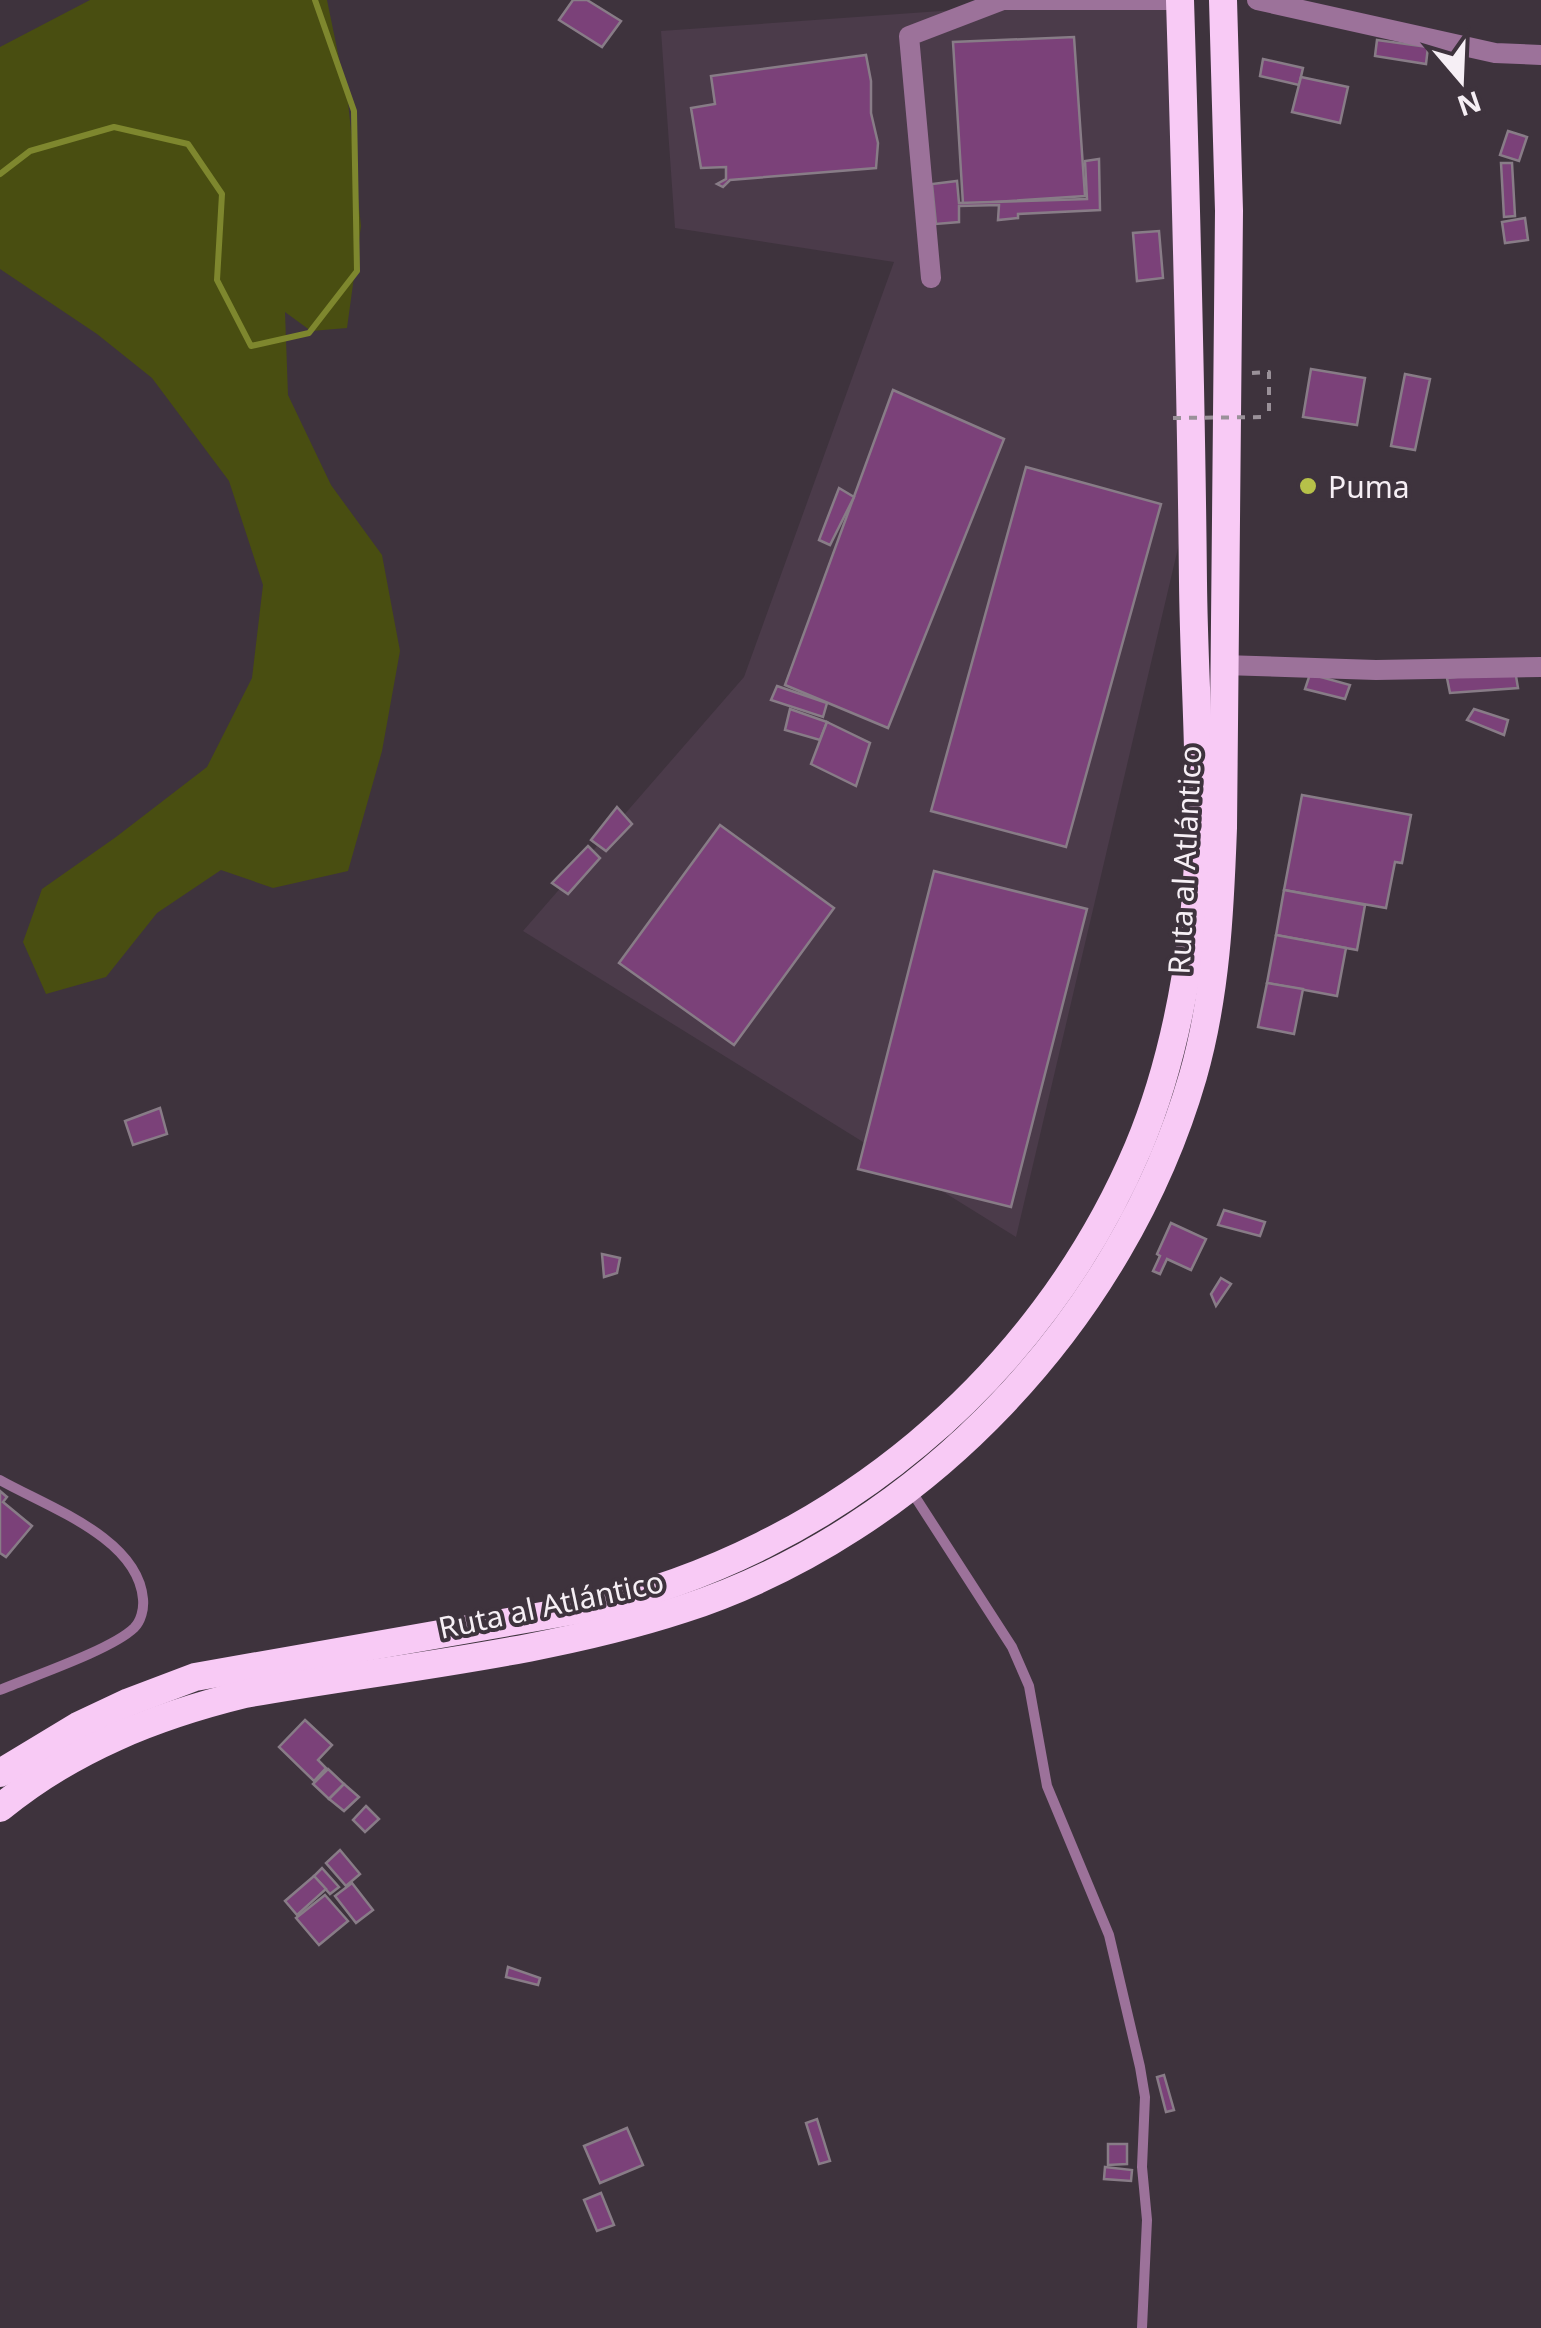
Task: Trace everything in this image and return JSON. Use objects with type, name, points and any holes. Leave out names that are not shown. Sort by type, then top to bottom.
[{"type":"highway","name":"Ruta al Atlántico","points":[[0,1774],[78,1726],[195,1678],[588,1608],[625,1600],[726,1564],[826,1513],[918,1445],[999,1366],[1080,1260],[1140,1144],[1182,999],[1194,923],[1197,827],[1192,373],[1180,0]]},
{"type":"highway","name":"Ruta al Atlántico","points":[[0,1808],[44,1775],[90,1749],[194,1706],[292,1685],[594,1634],[689,1608],[793,1563],[844,1533],[938,1465],[1021,1381],[1102,1276],[1164,1156],[1193,1076],[1219,923],[1229,211],[1223,0]]},
{"type":"highway","points":[[1186,183],[1198,237],[1199,378],[1205,387],[1216,387],[1226,380],[1227,373]]},
{"type":"street","points":[[932,278],[909,36],[1003,0],[1180,0]]},
{"type":"street","points":[[1257,0],[1495,53],[1541,55]]},
{"type":"street","points":[[1223,665],[1376,670],[1541,668]]},
{"type":"lane","points":[[0,1480],[106,1538],[130,1561],[142,1586],[144,1608],[137,1625],[118,1639],[0,1690]]},
{"type":"lane","points":[[909,1488],[1020,1665],[1029,1686],[1047,1786],[1109,1935],[1145,2097],[1142,2167],[1148,2220],[1142,2328]]},
{"type":"path","points":[[1174,418],[1270,417],[1269,372]]},
{"type":"shaded area","points":[[1097,0],[1171,0],[1182,531],[1016,1237],[523,931],[744,677],[894,262],[675,228],[661,31]]},
{"type":"green space","points":[[90,0],[327,0],[348,102],[361,226],[347,328],[311,331],[285,312],[288,395],[331,485],[382,555],[400,651],[382,751],[348,871],[273,888],[221,870],[157,913],[106,977],[46,994],[23,942],[42,889],[207,767],[252,678],[263,585],[229,481],[152,378],[97,334],[0,269],[0,47]]},
{"type":"building","points":[[573,0],[587,0],[621,21],[602,47],[559,20]]},
{"type":"building","points":[[1074,37],[1085,196],[963,204],[953,42]]},
{"type":"building","points":[[1377,40],[1428,47],[1426,64],[1375,56]]},
{"type":"building","points":[[866,55],[878,143],[876,168],[730,180],[723,187],[717,184],[726,179],[726,167],[701,168],[691,108],[715,104],[711,76]]},
{"type":"building","points":[[1263,59],[1303,68],[1299,85],[1260,76]]},
{"type":"building","points":[[1301,77],[1348,87],[1340,123],[1292,112]]},
{"type":"building","points":[[1508,131],[1527,137],[1519,161],[1500,155]]},
{"type":"building","points":[[1099,159],[1100,210],[1018,214],[1018,218],[998,220],[999,205],[959,206],[959,222],[936,224],[932,184],[957,181],[959,203],[1087,199],[1085,161]]},
{"type":"building","points":[[1501,163],[1512,163],[1515,216],[1504,217]]},
{"type":"building","points":[[1525,218],[1528,240],[1505,243],[1502,222]]},
{"type":"building","points":[[1159,231],[1163,278],[1137,281],[1133,233]]},
{"type":"building","points":[[1311,369],[1365,378],[1357,425],[1303,417]]},
{"type":"building","points":[[1405,374],[1430,379],[1415,450],[1391,446]]},
{"type":"building","points":[[893,390],[1004,439],[888,728],[785,685]]},
{"type":"building","points":[[1026,467],[1161,504],[1066,847],[931,811]]},
{"type":"building","points":[[839,488],[854,497],[830,545],[819,540]]},
{"type":"building","points":[[1515,670],[1518,688],[1450,693],[1447,678]]},
{"type":"building","points":[[1310,674],[1350,685],[1345,699],[1305,689]]},
{"type":"building","points":[[777,686],[827,703],[823,717],[771,700]]},
{"type":"building","points":[[790,709],[827,722],[820,740],[785,730]]},
{"type":"building","points":[[1474,709],[1508,720],[1504,735],[1467,720]]},
{"type":"building","points":[[827,722],[870,743],[856,786],[811,764]]},
{"type":"building","points":[[1302,795],[1411,815],[1402,863],[1395,862],[1386,908],[1284,890]]},
{"type":"building","points":[[617,807],[632,824],[606,851],[591,840]]},
{"type":"building","points":[[720,825],[834,908],[734,1045],[619,963]]},
{"type":"building","points":[[588,846],[600,858],[568,894],[552,883]]},
{"type":"building","points":[[934,871],[1087,909],[1011,1207],[858,1169]]},
{"type":"building","points":[[1284,890],[1365,905],[1357,950],[1276,935]]},
{"type":"building","points":[[1276,935],[1346,948],[1337,996],[1267,983]]},
{"type":"building","points":[[1267,983],[1303,989],[1294,1034],[1258,1027]]},
{"type":"building","points":[[160,1108],[167,1134],[133,1145],[125,1121]]},
{"type":"building","points":[[1224,1210],[1265,1222],[1260,1236],[1218,1225]]},
{"type":"building","points":[[1171,1223],[1206,1239],[1191,1270],[1167,1259],[1160,1274],[1153,1271]]},
{"type":"building","points":[[602,1254],[620,1258],[617,1273],[604,1277]]},
{"type":"building","points":[[1221,1278],[1231,1284],[1216,1306],[1211,1294]]},
{"type":"building","points":[[0,1491],[7,1497],[3,1502],[32,1526],[6,1557],[0,1553]]},
{"type":"building","points":[[305,1720],[332,1745],[318,1760],[326,1768],[314,1781],[279,1747]]},
{"type":"building","points":[[328,1769],[344,1784],[329,1799],[313,1784]]},
{"type":"building","points":[[344,1784],[359,1797],[344,1811],[329,1799]]},
{"type":"building","points":[[366,1806],[379,1819],[365,1832],[353,1820]]},
{"type":"building","points":[[340,1850],[360,1874],[346,1886],[326,1863]]},
{"type":"building","points":[[322,1868],[339,1887],[330,1894],[314,1876]]},
{"type":"building","points":[[314,1876],[326,1889],[297,1915],[285,1901]]},
{"type":"building","points":[[352,1883],[373,1910],[356,1923],[335,1896]]},
{"type":"building","points":[[325,1895],[348,1921],[319,1945],[296,1918]]},
{"type":"building","points":[[508,1967],[540,1978],[538,1985],[506,1977]]},
{"type":"building","points":[[1164,2075],[1174,2110],[1166,2112],[1157,2077]]},
{"type":"building","points":[[817,2119],[830,2161],[819,2164],[806,2123]]},
{"type":"building","points":[[627,2128],[643,2165],[600,2183],[584,2146]]},
{"type":"building","points":[[1108,2144],[1127,2144],[1127,2164],[1108,2165]]},
{"type":"building","points":[[1105,2167],[1132,2170],[1131,2181],[1104,2179]]},
{"type":"building","points":[[601,2193],[614,2225],[597,2231],[584,2200]]},
{"type":"waterway","points":[[0,174],[30,151],[114,127],[188,144],[222,194],[217,280],[251,346],[309,333],[357,271],[354,111],[315,0]]},
{"type":"place","name":"Puma","points":[[1308,486]]}]
